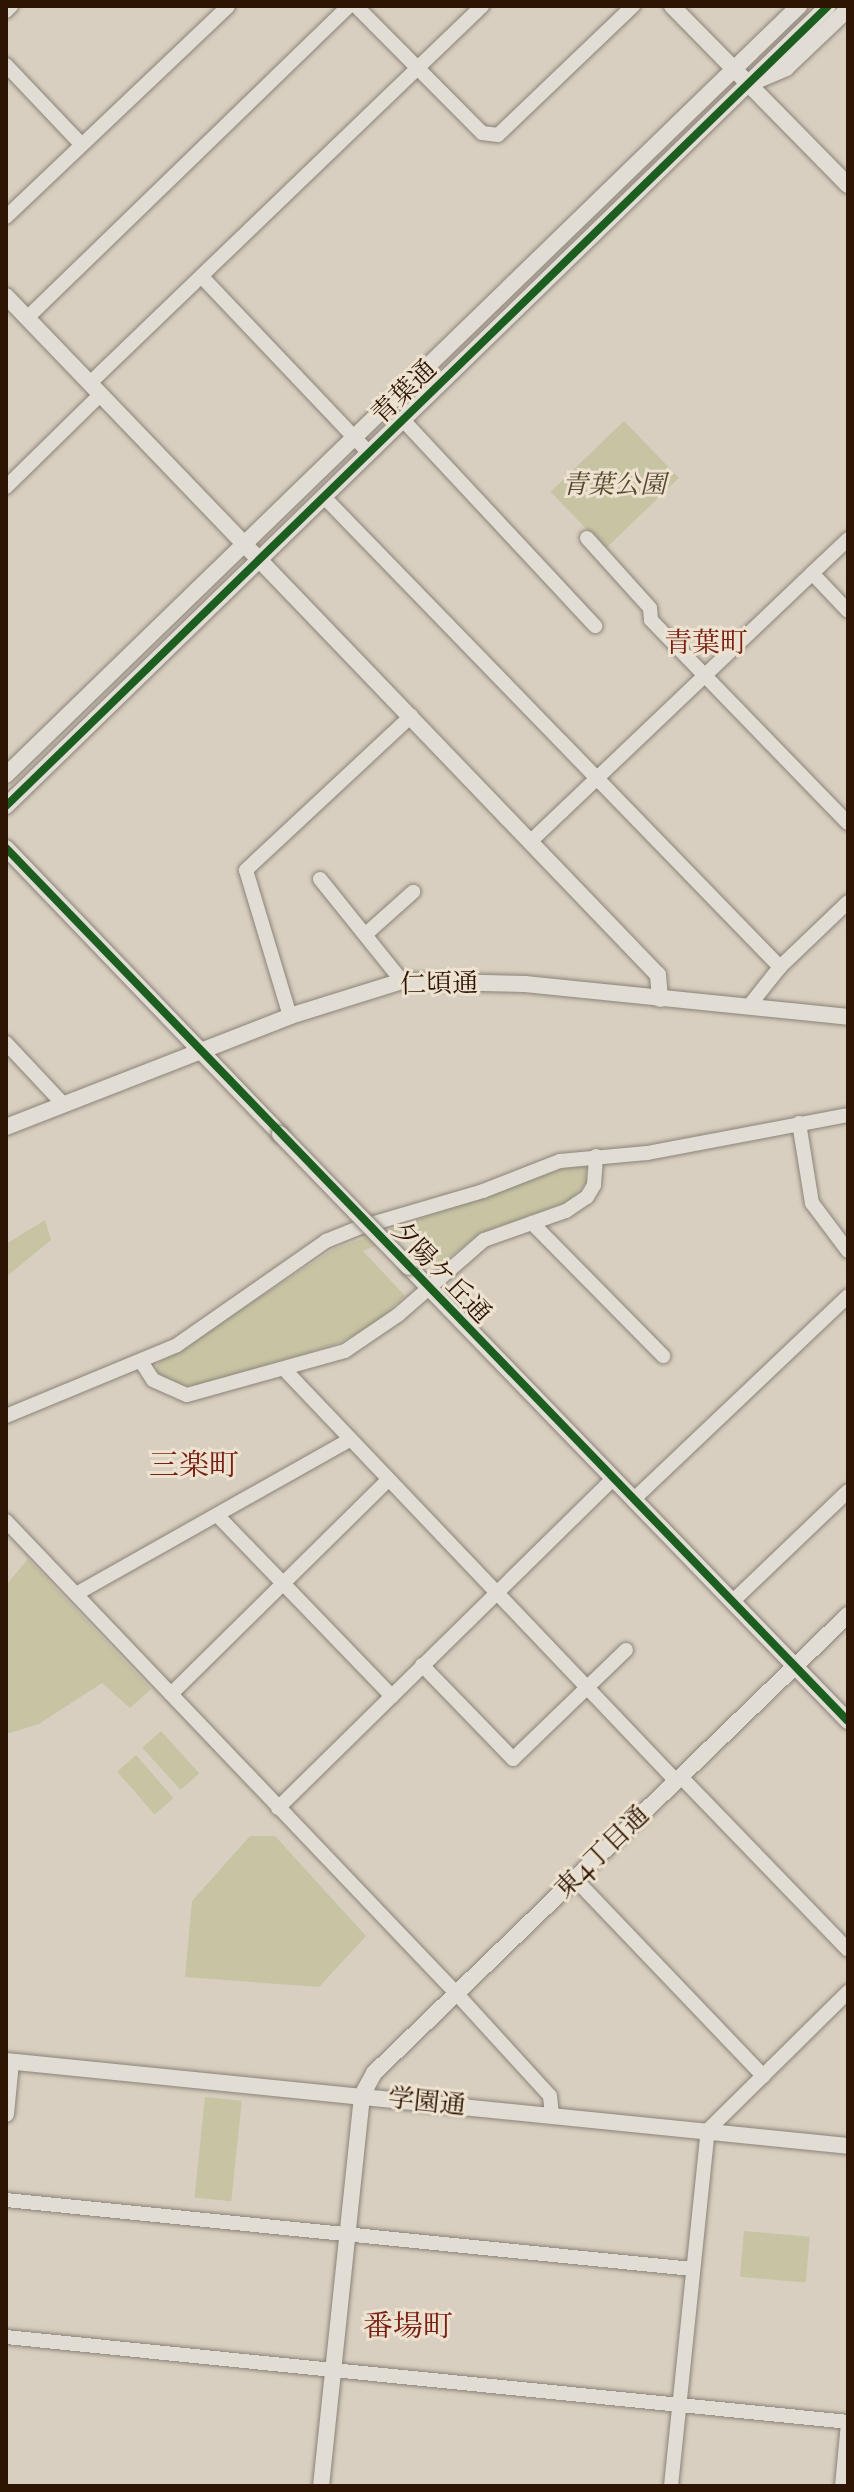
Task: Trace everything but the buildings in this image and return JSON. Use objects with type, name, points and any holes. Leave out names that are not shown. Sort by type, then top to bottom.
[{"type":"street","points":[[6,11],[11,6]]},
{"type":"street","points":[[6,217],[228,6]]},
{"type":"street","points":[[27,318],[349,6]]},
{"type":"street","points":[[356,6],[482,133],[498,135],[633,6]]},
{"type":"street","points":[[6,487],[96,388],[203,278],[482,6]]},
{"type":"street","points":[[672,6],[848,185]]},
{"type":"street","name":"青葉通","points":[[6,775],[799,6]]},
{"type":"street","name":"青葉通","points":[[6,806],[828,6]]},
{"type":"street","points":[[749,85],[786,68],[848,9]]},
{"type":"street","points":[[6,65],[81,144]]},
{"type":"street","points":[[203,278],[369,453]]},
{"type":"street","points":[[6,296],[261,558],[658,975],[660,999]]},
{"type":"street","points":[[403,420],[595,626]]},
{"type":"street","points":[[324,497],[780,967]]},
{"type":"street","points":[[587,538],[650,608],[651,620],[848,823]]},
{"type":"street","points":[[531,841],[848,539]]},
{"type":"street","points":[[812,573],[848,611]]},
{"type":"street","points":[[290,1016],[246,870],[411,716]]},
{"type":"street","name":"夕陽ケ丘通","points":[[6,848],[198,1052],[848,1721]]},
{"type":"street","points":[[320,879],[367,933],[402,981]]},
{"type":"street","points":[[367,933],[413,892]]},
{"type":"street","points":[[749,1006],[780,967],[848,902]]},
{"type":"street","name":"仁頃通","points":[[6,1127],[290,1016],[402,981],[525,984],[848,1017]]},
{"type":"street","points":[[6,1043],[64,1105]]},
{"type":"street","points":[[6,1416],[142,1363],[226,1314],[326,1241],[560,1161],[647,1153],[848,1115]]},
{"type":"street","points":[[799,1123],[812,1203],[848,1251]]},
{"type":"street","points":[[142,1363],[153,1380],[187,1395],[345,1351],[429,1288],[484,1240],[532,1223],[587,1197],[594,1185],[596,1156]]},
{"type":"street","points":[[532,1223],[663,1356]]},
{"type":"street","points":[[633,1500],[848,1296]]},
{"type":"street","points":[[284,1369],[348,1441],[587,1688],[848,1950]]},
{"type":"street","points":[[76,1594],[348,1441]]},
{"type":"street","points":[[278,1808],[612,1480]]},
{"type":"street","points":[[171,1694],[387,1481]]},
{"type":"street","points":[[733,1601],[848,1491]]},
{"type":"street","points":[[217,1515],[392,1696]]},
{"type":"street","points":[[6,1521],[456,1993],[550,2096],[552,2114]]},
{"type":"street","name":"東4丁目通","points":[[362,2095],[374,2073],[848,1615]]},
{"type":"street","points":[[422,1665],[513,1759],[626,1650]]},
{"type":"street","points":[[574,1878],[763,2076]]},
{"type":"street","points":[[671,2486],[708,2130],[848,1992]]},
{"type":"street","points":[[6,2114],[9,2062]]},
{"type":"street","name":"学園通","points":[[9,2062],[848,2146]]},
{"type":"street","points":[[321,2486],[362,2095]]},
{"type":"street","points":[[6,2200],[693,2269]]},
{"type":"street","points":[[6,2337],[848,2423],[842,2486]]},
{"type":"green space","name":"青葉公園","points":[[624,421],[679,478],[606,549],[551,492]]},
{"type":"green space","points":[[576,1164],[585,1165],[587,1182],[569,1201],[481,1233],[436,1267],[407,1233],[363,1251],[405,1296],[371,1327],[336,1344],[195,1386],[169,1385],[156,1370],[158,1363],[334,1249]]},
{"type":"green space","points":[[45,1220],[51,1240],[6,1277],[6,1244]]},
{"type":"green space","points":[[28,1559],[151,1689],[130,1708],[102,1683],[39,1724],[6,1734],[6,1585]]},
{"type":"green space","points":[[161,1731],[199,1773],[181,1790],[142,1748]]},
{"type":"green space","points":[[136,1755],[173,1798],[155,1814],[117,1771]]},
{"type":"green space","points":[[250,1836],[275,1836],[366,1936],[319,1987],[185,1977],[192,1901]]},
{"type":"green space","points":[[205,2097],[242,2101],[231,2201],[194,2197]]},
{"type":"green space","points":[[744,2231],[810,2237],[806,2283],[740,2277]]},
{"type":"cycle path","points":[[6,806],[828,6]]},
{"type":"cycle path","points":[[6,848],[848,1721]]},
{"type":"district","name":"青葉町","points":[[706,643]]},
{"type":"district","name":"三楽町","points":[[194,1466]]},
{"type":"district","name":"番場町","points":[[408,2327]]}]
